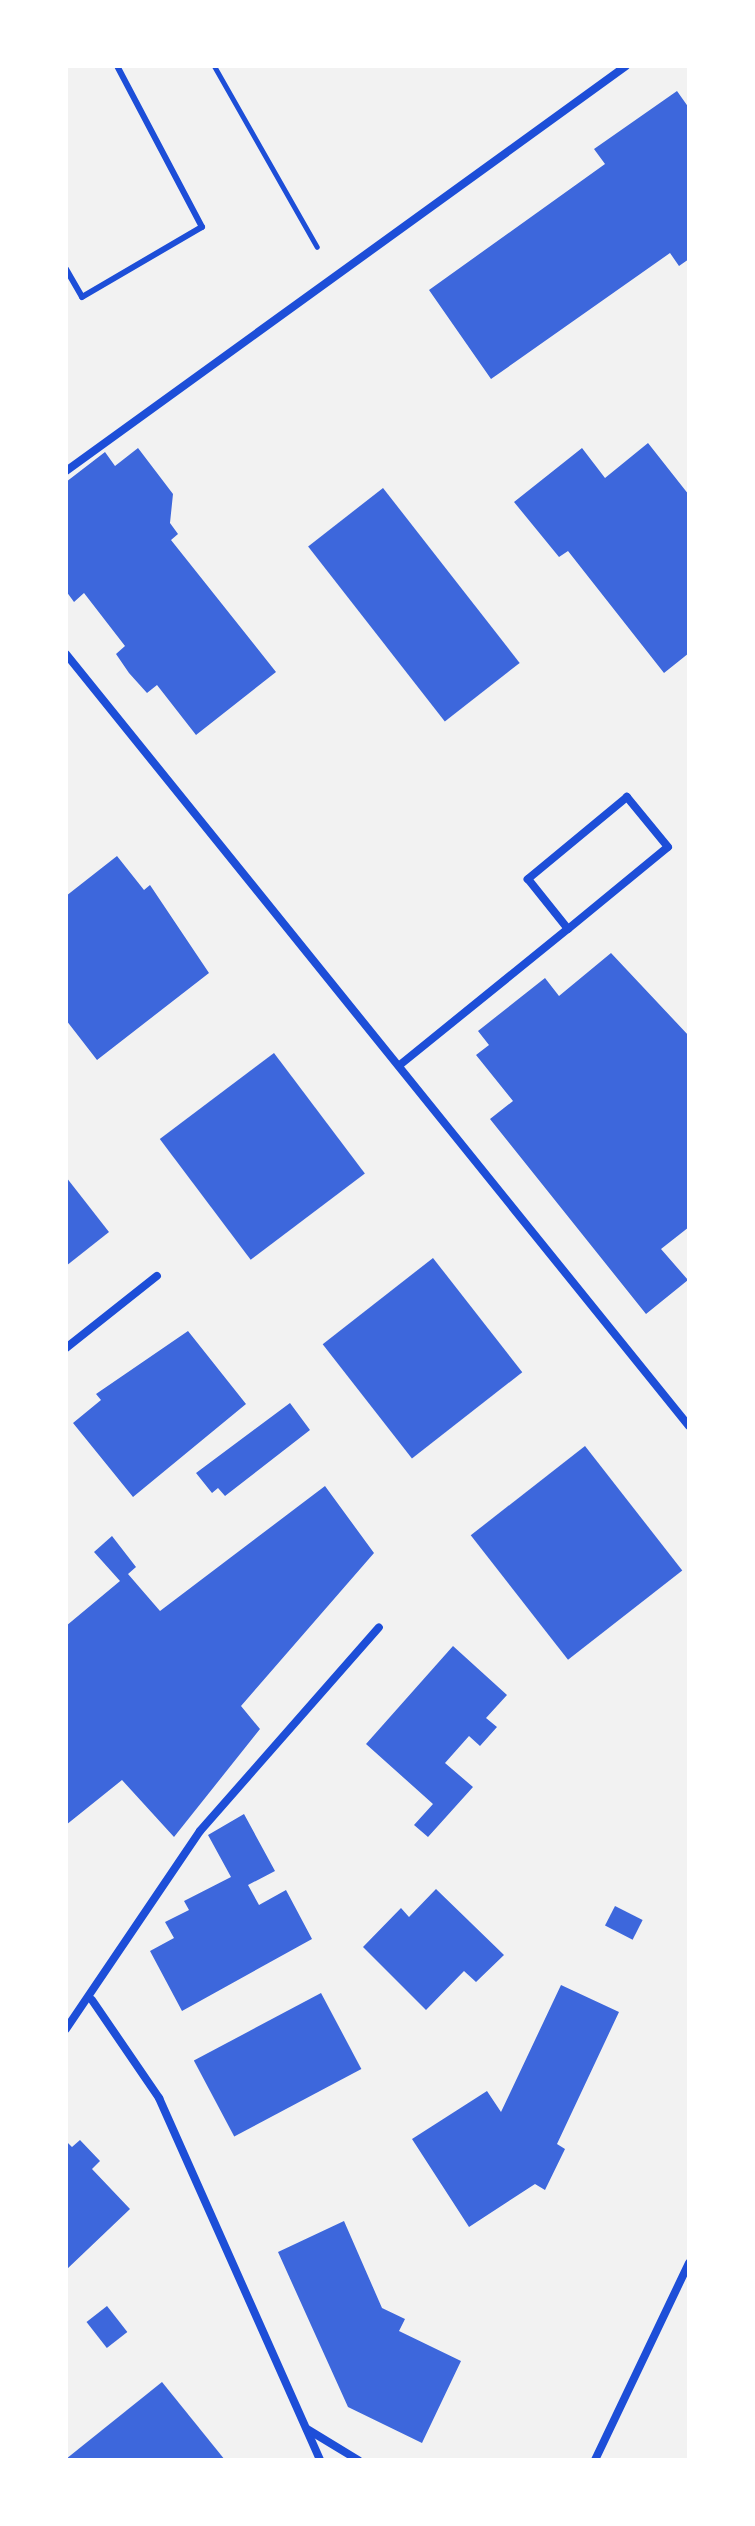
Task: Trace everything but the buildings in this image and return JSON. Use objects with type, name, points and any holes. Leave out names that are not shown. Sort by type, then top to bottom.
[{"type":"street","points":[[66,471],[335,280],[626,66]]},
{"type":"street","points":[[66,654],[401,1064],[689,1426]]},
{"type":"street","points":[[401,1064],[568,929],[668,847],[627,797],[528,879],[568,929]]},
{"type":"street","points":[[66,1348],[157,1276]]},
{"type":"street","points":[[66,2029],[92,2000],[200,1831],[379,1627]]},
{"type":"street","points":[[92,2000],[159,2098],[320,2460]]},
{"type":"street","points":[[595,2460],[689,2263]]},
{"type":"street","points":[[306,2428],[358,2460]]},
{"type":"lane","points":[[66,269],[82,297],[202,227],[117,66]]},
{"type":"path","points":[[214,66],[335,280]]}]
